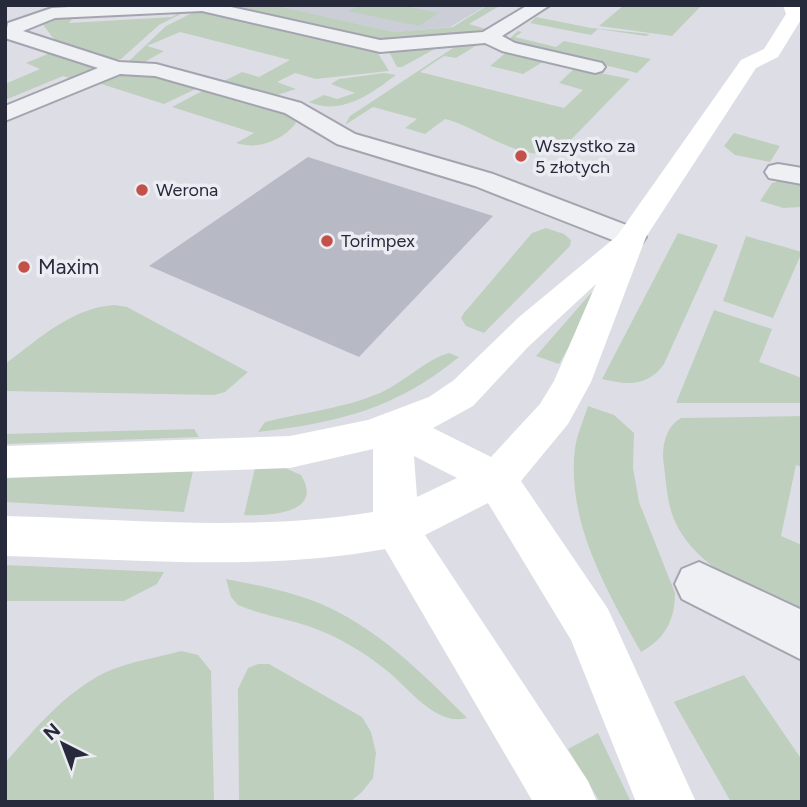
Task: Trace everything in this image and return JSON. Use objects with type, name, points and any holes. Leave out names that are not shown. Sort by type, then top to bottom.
[{"type":"street","points":[[541,5],[488,37],[375,46],[202,6],[44,9],[15,27],[13,35],[117,68],[156,70],[293,108],[346,139],[485,180],[631,237]]},
{"type":"street","points":[[5,536],[266,543],[332,539],[396,528],[496,479],[554,414],[572,382],[631,237],[750,53],[771,52],[795,14],[792,5]]},
{"type":"street","points":[[488,37],[509,47],[595,67]]},
{"type":"street","points":[[5,114],[117,68]]},
{"type":"street","points":[[5,461],[290,452],[335,444],[393,426],[444,407],[474,385],[500,354],[631,237]]},
{"type":"street","points":[[393,426],[496,479],[590,626],[666,802]]},
{"type":"street","points":[[393,426],[396,528],[567,802]]},
{"type":"street","points":[[699,584],[802,636]]},
{"type":"shaded area","points":[[274,5],[487,5],[450,27],[394,32]]},
{"type":"green space","points":[[226,5],[274,5],[394,32],[453,27],[488,5],[501,5],[469,24],[486,29],[392,42],[371,41]]},
{"type":"green space","points":[[359,5],[400,5],[439,13],[419,26],[348,11]]},
{"type":"green space","points":[[624,5],[702,5],[672,36],[599,26]]},
{"type":"green space","points":[[185,9],[189,10],[159,25],[121,59],[115,60],[57,43],[40,21],[74,16],[69,23],[172,17]]},
{"type":"green space","points":[[198,10],[376,50],[389,71],[316,79],[295,73],[277,82],[296,89],[274,96],[224,81],[242,72],[259,77],[290,60],[180,32],[147,46],[164,51],[141,64],[127,63],[166,26]]},
{"type":"green space","points":[[536,17],[591,28],[650,34],[646,36],[598,29],[591,35],[530,23]]},
{"type":"green space","points":[[518,31],[522,32],[515,37],[556,47],[564,41],[651,59],[637,73],[507,41]]},
{"type":"green space","points":[[462,42],[477,45],[456,58],[444,56],[420,72],[564,108],[583,90],[559,83],[575,68],[630,79],[561,150],[547,154],[517,150],[445,119],[425,134],[405,128],[417,119],[373,107],[345,125],[350,116]]},
{"type":"green space","points":[[440,46],[402,67],[397,67],[388,50]]},
{"type":"green space","points":[[508,51],[546,60],[523,74],[490,66]]},
{"type":"green space","points":[[50,53],[87,64],[92,69],[73,79],[63,76],[5,100],[5,84],[40,69],[26,63]]},
{"type":"green space","points":[[384,73],[396,75],[355,101],[333,106],[309,102],[324,95],[337,99],[355,93],[331,84],[339,79]]},
{"type":"green space","points":[[145,74],[200,87],[164,104],[95,82]]},
{"type":"green space","points":[[206,89],[284,113],[293,117],[296,123],[284,135],[269,142],[253,145],[236,143],[254,133],[172,107]]},
{"type":"green space","points":[[734,133],[780,146],[770,162],[735,155],[724,146]]},
{"type":"green space","points":[[787,179],[802,181],[802,207],[783,208],[760,201],[772,183]]},
{"type":"green space","points":[[546,228],[564,234],[571,240],[570,246],[484,333],[466,326],[461,318],[464,313],[532,233]]},
{"type":"green space","points":[[678,233],[718,245],[664,364],[651,377],[636,382],[602,379]]},
{"type":"green space","points":[[746,236],[802,252],[773,318],[723,301]]},
{"type":"green space","points":[[591,293],[599,295],[559,364],[536,356]]},
{"type":"green space","points":[[98,307],[127,307],[248,372],[225,392],[214,395],[5,391],[5,364],[70,318]]},
{"type":"green space","points":[[714,310],[772,329],[759,362],[802,378],[802,403],[676,403]]},
{"type":"green space","points":[[449,353],[459,357],[436,375],[389,401],[340,418],[258,432],[265,422],[337,407],[380,393]]},
{"type":"green space","points":[[588,406],[614,415],[634,433],[633,468],[639,502],[675,593],[673,612],[667,628],[641,652],[592,555],[577,503],[575,448]]},
{"type":"green space","points":[[802,416],[802,467],[796,465],[781,536],[802,545],[802,613],[726,576],[694,549],[681,533],[672,514],[663,452],[668,432],[681,418]]},
{"type":"green space","points":[[194,429],[199,437],[5,444],[5,434]]},
{"type":"green space","points":[[255,468],[285,468],[301,475],[306,488],[306,498],[290,510],[266,515],[244,515]]},
{"type":"green space","points":[[193,471],[184,512],[5,502],[5,477]]},
{"type":"green space","points":[[5,565],[164,572],[157,584],[124,601],[5,601]]},
{"type":"green space","points":[[226,579],[296,595],[319,603],[361,625],[398,653],[467,718],[444,717],[434,711],[378,664],[335,637],[238,605],[231,597]]},
{"type":"green space","points":[[181,651],[198,655],[211,671],[214,802],[5,802],[5,763],[39,725],[75,691],[113,669]]},
{"type":"green space","points":[[269,664],[362,717],[371,732],[376,753],[373,778],[350,802],[239,802],[238,689],[248,668]]},
{"type":"green space","points":[[744,675],[802,760],[802,802],[731,802],[674,702]]},
{"type":"green space","points":[[598,733],[631,802],[600,802],[568,749]]},
{"type":"building","name":"Torimpex","points":[[308,157],[493,216],[359,357],[149,266]]},
{"type":"place","name":"Wszystko za 5 złotych","points":[[521,156]]},
{"type":"place","name":"Werona","points":[[142,190]]},
{"type":"place","name":"Torimpex","points":[[327,241]]},
{"type":"place","name":"Maxim","points":[[24,267]]}]
